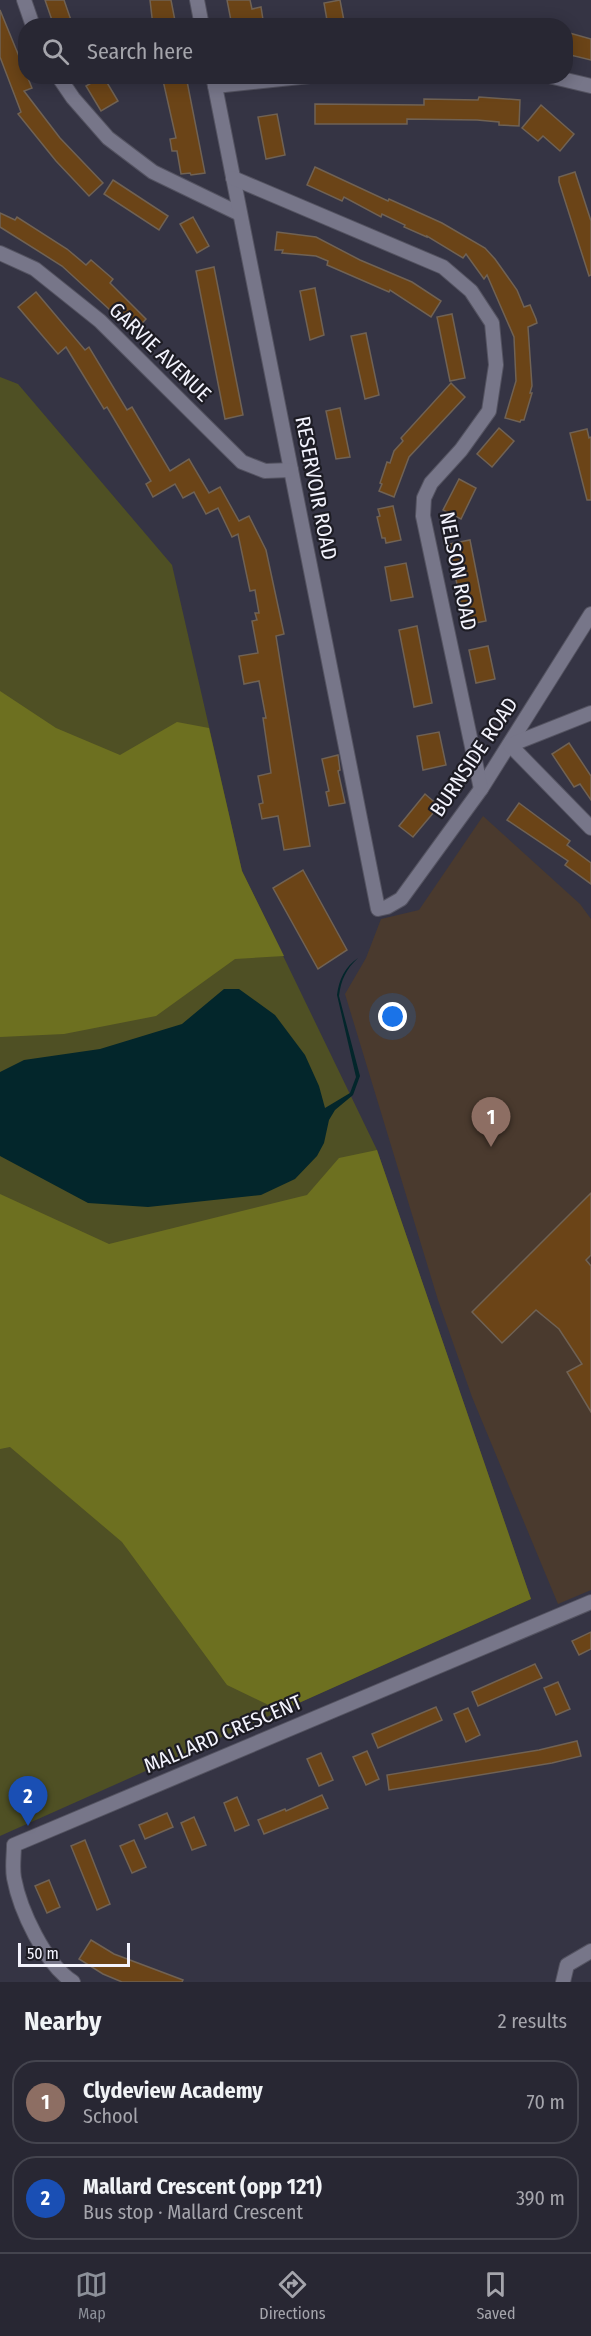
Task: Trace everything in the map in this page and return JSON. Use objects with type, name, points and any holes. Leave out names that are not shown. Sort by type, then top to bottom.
[{"type":"street","points":[[24,0],[30,18]]},
{"type":"street","points":[[197,0],[200,18]]},
{"type":"street","points":[[573,82],[591,86]]},
{"type":"street","points":[[63,84],[108,138],[153,172],[240,214]]},
{"type":"street","name":"RESERVOIR ROAD","points":[[215,84],[378,909]]},
{"type":"street","name":"NELSON ROAD","points":[[232,178],[443,267],[471,291],[492,323],[496,365],[489,411],[461,450],[431,483],[424,498],[423,516],[481,789]]},
{"type":"street","name":"GARVIE AVENUE","points":[[0,252],[35,269],[100,321],[242,462],[265,471],[291,470]]},
{"type":"street","name":"BURNSIDE ROAD","points":[[378,909],[401,899],[481,789],[591,615]]},
{"type":"street","points":[[591,713],[510,745],[591,828]]},
{"type":"street","name":"MALLARD CRESCENT","points":[[73,1982],[61,1974],[44,1950],[19,1902],[13,1875],[14,1845],[591,1602]]},
{"type":"street","points":[[563,1982],[567,1965],[591,1951]]},
{"type":"shaded area","points":[[0,377],[18,384],[172,565],[242,871],[377,1150],[531,1599],[0,1836]]},
{"type":"shaded area","points":[[0,691],[56,728],[120,755],[177,722],[209,728],[242,871],[284,956],[235,959],[156,1016],[64,1034],[0,1037]]},
{"type":"shaded area","points":[[483,816],[580,904],[591,919],[591,1590],[558,1604],[472,1397],[438,1300],[345,994],[366,958],[381,919],[419,910]]},
{"type":"shaded area","points":[[358,958],[345,975],[339,996],[360,1076],[353,1095],[335,1110],[329,1120],[324,1143],[317,1156],[295,1179],[261,1195],[148,1207],[88,1203],[0,1156],[0,1072],[24,1060],[100,1049],[182,1024],[224,989],[239,989],[275,1015],[305,1055],[319,1086],[325,1108],[350,1093],[356,1077],[337,995],[343,974],[350,965]]},
{"type":"shaded area","points":[[377,1150],[531,1599],[281,1711],[227,1685],[122,1542],[10,1447],[0,1449],[0,1194],[109,1244],[307,1195],[339,1158]]},
{"type":"building","points":[[45,0],[64,0],[70,18],[51,18]]},
{"type":"building","points":[[150,0],[171,0],[174,18],[152,18]]},
{"type":"building","points":[[227,0],[250,0],[252,9],[261,7],[263,18],[230,18]]},
{"type":"building","points":[[340,0],[343,18],[327,18],[324,3]]},
{"type":"building","points":[[0,10],[18,54],[18,84],[30,84],[32,88],[24,91],[60,138],[103,183],[89,196],[56,161],[18,114],[21,112],[0,57]]},
{"type":"building","points":[[573,34],[591,39],[591,60],[573,56]]},
{"type":"building","points":[[108,84],[118,101],[101,111],[86,86]]},
{"type":"building","points":[[164,84],[188,84],[205,173],[181,174],[177,151],[172,151],[170,139],[176,138]]},
{"type":"building","points":[[479,97],[520,100],[519,126],[499,125],[499,122],[477,120],[407,119],[407,124],[315,124],[315,104],[424,105],[424,99],[478,100]]},
{"type":"building","points":[[541,105],[574,134],[560,151],[543,136],[538,141],[522,128]]},
{"type":"building","points":[[277,114],[285,155],[266,159],[258,117]]},
{"type":"building","points":[[315,167],[442,223],[485,248],[495,259],[517,290],[524,307],[530,305],[537,323],[528,327],[532,386],[530,393],[532,393],[524,420],[520,422],[505,418],[516,381],[514,337],[487,275],[484,279],[466,254],[463,258],[427,236],[404,227],[405,225],[382,214],[381,217],[344,197],[342,201],[307,185]]},
{"type":"building","points":[[575,172],[591,221],[591,275],[589,276],[559,182],[559,177]]},
{"type":"building","points":[[113,180],[168,216],[159,230],[104,194]]},
{"type":"building","points":[[0,213],[15,220],[17,217],[67,249],[86,265],[91,260],[113,279],[110,283],[146,319],[134,332],[62,266],[0,227]]},
{"type":"building","points":[[193,217],[209,246],[197,253],[180,224]]},
{"type":"building","points":[[277,232],[316,237],[360,260],[412,282],[441,301],[431,317],[390,290],[389,292],[327,265],[328,261],[316,256],[282,253],[283,250],[275,250]]},
{"type":"building","points":[[214,267],[243,415],[225,419],[196,271]]},
{"type":"building","points":[[315,288],[324,335],[310,340],[300,291]]},
{"type":"building","points":[[36,292],[85,350],[89,347],[127,410],[132,407],[170,471],[189,459],[209,493],[220,487],[239,521],[249,516],[266,550],[284,634],[276,636],[310,846],[284,850],[278,816],[262,819],[259,804],[263,803],[258,776],[271,773],[263,718],[266,718],[259,681],[244,684],[239,656],[258,653],[252,621],[257,620],[255,613],[259,613],[255,590],[250,591],[238,534],[232,537],[218,508],[206,514],[194,492],[183,498],[175,484],[153,497],[146,484],[151,481],[107,407],[104,409],[66,347],[58,354],[18,307]]},
{"type":"building","points":[[452,314],[465,378],[450,381],[437,317]]},
{"type":"building","points":[[366,333],[379,395],[365,399],[351,336]]},
{"type":"building","points":[[451,383],[465,397],[409,457],[394,497],[379,491],[387,462],[390,463],[394,451],[403,441],[401,438]]},
{"type":"building","points":[[340,408],[350,457],[336,459],[326,411]]},
{"type":"building","points":[[499,428],[514,441],[492,467],[477,454]]},
{"type":"building","points":[[587,429],[589,438],[591,437],[591,500],[587,500],[570,433]]},
{"type":"building","points":[[459,479],[476,488],[461,519],[443,510]]},
{"type":"building","points":[[393,506],[401,540],[386,543],[385,538],[382,538],[377,517],[380,516],[378,509]]},
{"type":"building","points":[[470,540],[486,621],[465,625],[449,544]]},
{"type":"building","points":[[406,563],[413,597],[391,601],[385,567]]},
{"type":"building","points":[[417,626],[432,703],[414,707],[399,630]]},
{"type":"building","points":[[488,646],[495,679],[476,683],[469,650]]},
{"type":"building","points":[[439,732],[446,765],[423,770],[417,736]]},
{"type":"building","points":[[569,743],[591,776],[591,800],[580,784],[574,787],[552,754]]},
{"type":"building","points":[[338,755],[340,770],[338,771],[345,803],[329,806],[326,792],[329,791],[322,759]]},
{"type":"building","points":[[425,794],[439,806],[413,837],[399,826]]},
{"type":"building","points":[[519,803],[570,841],[567,845],[591,863],[591,884],[565,865],[568,861],[507,820]]},
{"type":"building","points":[[303,870],[347,950],[318,969],[273,888]]},
{"type":"building","points":[[591,1193],[591,1255],[586,1260],[591,1266],[591,1412],[567,1372],[582,1364],[559,1329],[536,1310],[502,1343],[472,1312]]},
{"type":"building","points":[[591,1632],[591,1649],[579,1655],[572,1641]]},
{"type":"building","points":[[535,1664],[542,1678],[478,1706],[472,1692]]},
{"type":"building","points":[[558,1682],[570,1709],[556,1715],[544,1688]]},
{"type":"building","points":[[436,1707],[442,1720],[378,1748],[372,1734]]},
{"type":"building","points":[[468,1708],[480,1735],[466,1742],[454,1714]]},
{"type":"building","points":[[577,1741],[581,1756],[552,1763],[389,1790],[387,1775],[539,1750]]},
{"type":"building","points":[[367,1751],[379,1779],[366,1785],[353,1757]]},
{"type":"building","points":[[321,1753],[333,1780],[319,1786],[307,1759]]},
{"type":"building","points":[[322,1795],[328,1808],[264,1834],[258,1820],[285,1809],[286,1811]]},
{"type":"building","points":[[237,1797],[249,1825],[235,1831],[224,1803]]},
{"type":"building","points":[[167,1813],[173,1827],[145,1839],[139,1825]]},
{"type":"building","points":[[194,1817],[206,1845],[192,1850],[181,1823]]},
{"type":"building","points":[[85,1840],[110,1904],[97,1910],[71,1846]]},
{"type":"building","points":[[134,1840],[146,1867],[132,1873],[120,1846]]},
{"type":"building","points":[[49,1880],[60,1907],[47,1913],[35,1886]]},
{"type":"building","points":[[91,1940],[114,1954],[183,1980],[182,1982],[122,1982],[103,1974],[79,1959]]},
{"type":"place","name":"Clydeview Academy","points":[[491,1147]]},
{"type":"place","name":"Mallard Crescent (opp 121)","points":[[28,1826]]}]
